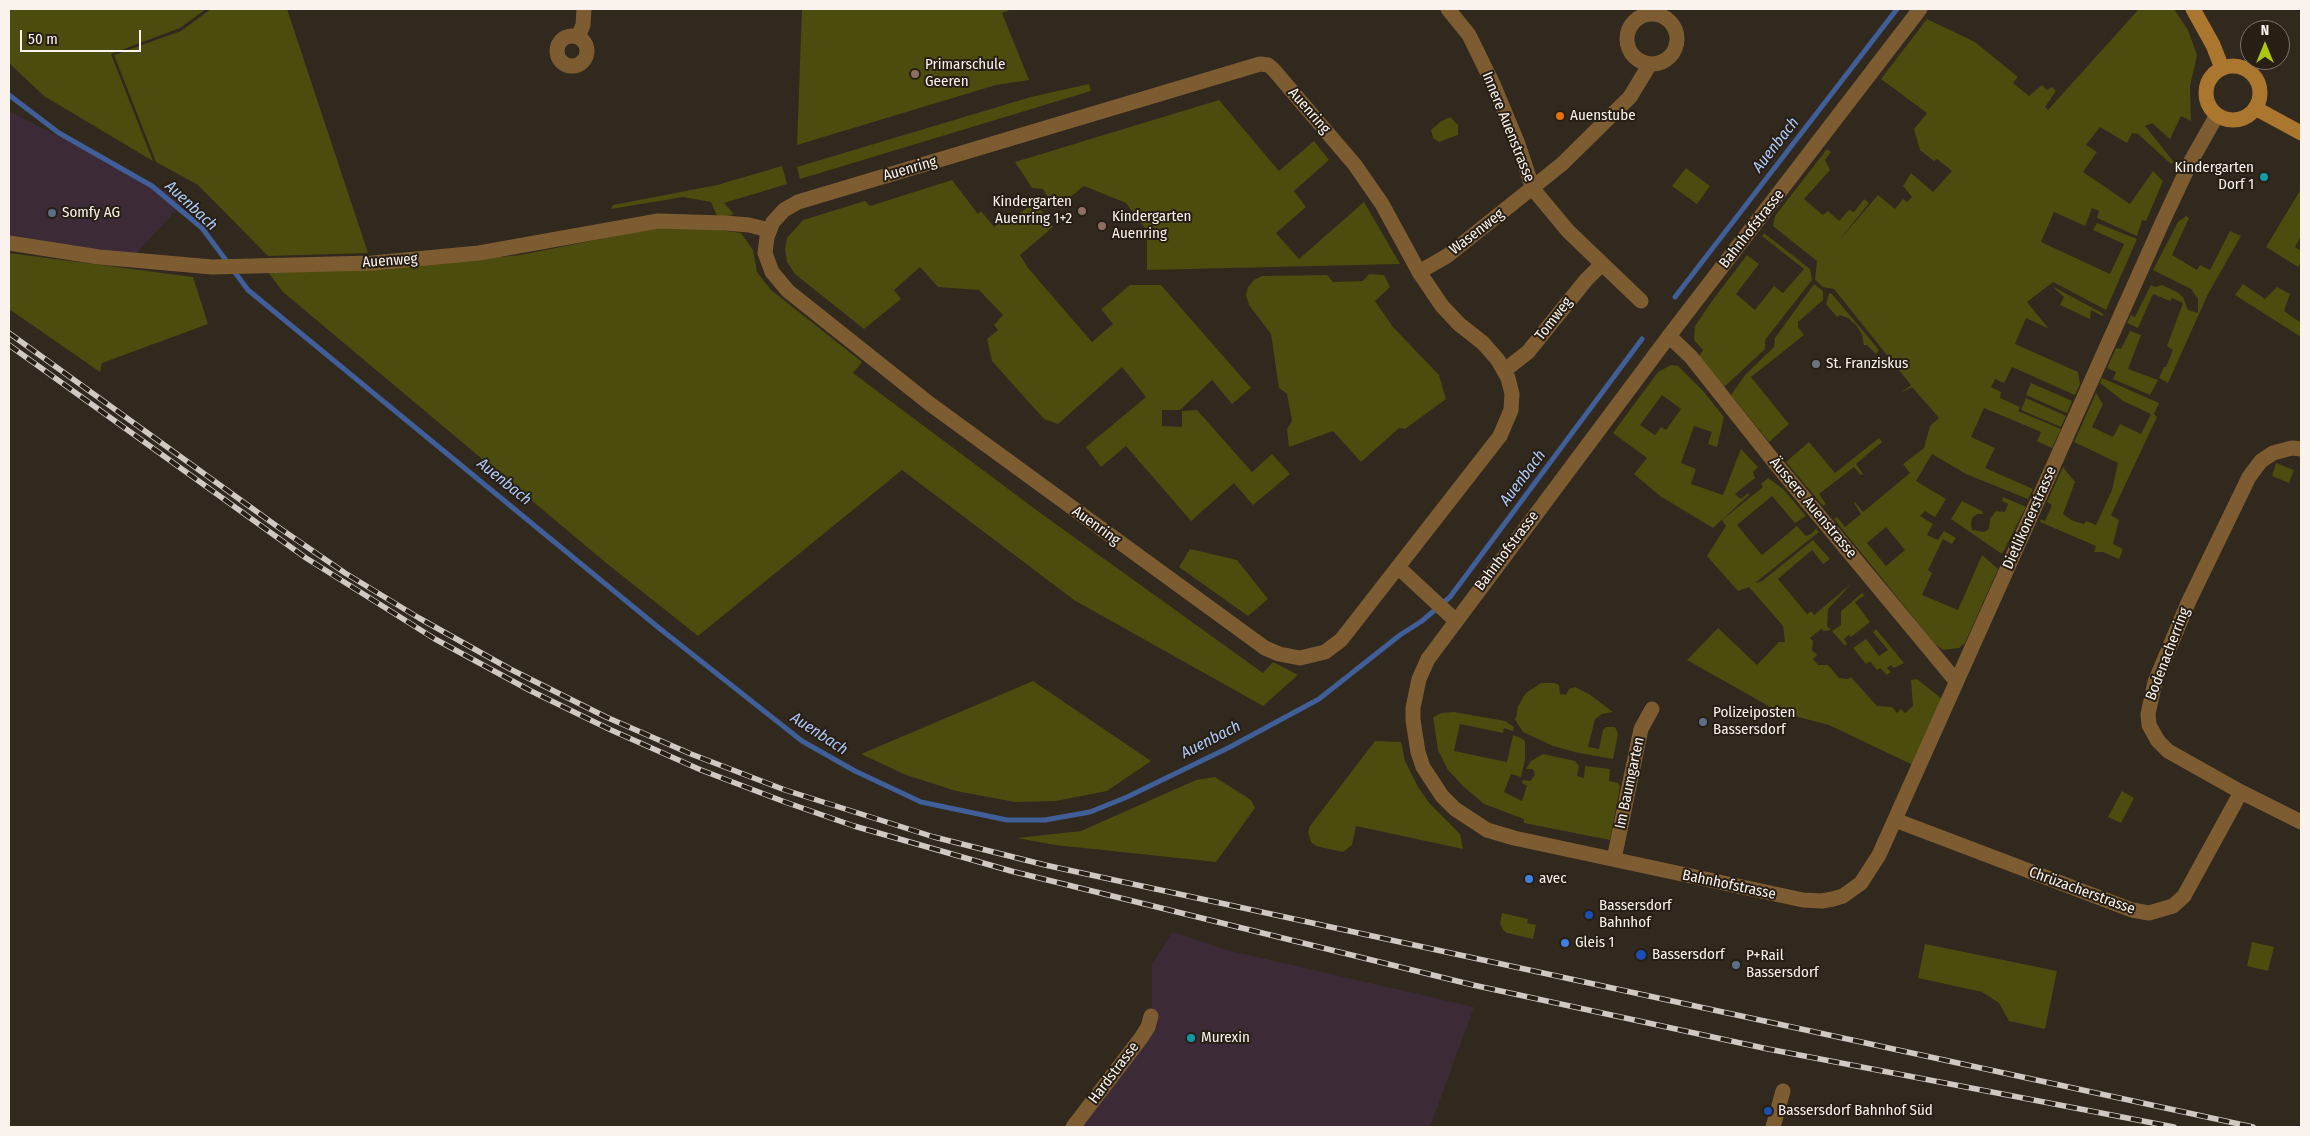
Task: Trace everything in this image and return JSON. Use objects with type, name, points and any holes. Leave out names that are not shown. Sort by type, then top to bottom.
[{"type":"main road","points":[[2193,9],[2213,45],[2222,68]]},
{"type":"main road","points":[[2239,67],[2254,76],[2260,92],[2256,108],[2238,120],[2217,115],[2207,102],[2206,94],[2210,79],[2222,68],[2239,67]]},
{"type":"main road","points":[[2256,108],[2301,133]]},
{"type":"street","points":[[578,38],[583,25],[584,9]]},
{"type":"street","name":"Innere Auenstrasse","points":[[1448,9],[1469,35],[1493,84],[1518,144],[1532,189],[1568,232],[1642,301]]},
{"type":"street","name":"Bahnhofstrasse","points":[[1823,901],[1774,895],[1514,838],[1488,830],[1455,810],[1432,782],[1418,752],[1413,720],[1414,702],[1419,679],[1450,615],[1670,336],[1920,9]]},
{"type":"street","name":"Auenring","points":[[1260,64],[1268,65],[1355,165],[1382,204],[1419,272],[1442,306],[1492,351],[1504,370],[1510,386],[1512,402],[1504,429],[1341,640],[1331,649],[1317,655],[1300,658],[1286,656],[1272,652],[987,447],[855,346],[788,291],[779,282],[767,262],[765,245],[769,230],[779,215],[798,202],[1260,64]]},
{"type":"street","name":"Wasenweg","points":[[1419,272],[1447,256],[1562,164],[1630,97],[1650,64]]},
{"type":"street","name":"Dietlikonerstrasse","points":[[1823,901],[1843,896],[1867,877],[1879,855],[2162,223],[2191,161],[2217,115]]},
{"type":"street","name":"Auenweg","points":[[9,243],[107,258],[212,267],[373,263],[479,253],[658,221],[725,223],[749,225],[769,230]]},
{"type":"street","name":"Tomweg","points":[[1504,370],[1528,352],[1586,280],[1602,264]]},
{"type":"street","name":"Äussere Auenstrasse","points":[[1670,336],[1691,357],[1776,464],[1956,681]]},
{"type":"street","name":"Bodenacherring","points":[[2301,449],[2292,448],[2273,453],[2261,461],[2249,477],[2188,603],[2149,703],[2149,725],[2158,741],[2168,751],[2241,792],[2301,822]]},
{"type":"street","points":[[1398,568],[1450,615]]},
{"type":"street","name":"Im Baumgarten","points":[[1614,859],[1641,729],[1652,709]]},
{"type":"street","name":"Chrüzacherstrasse","points":[[1895,820],[2132,910],[2149,913],[2173,906],[2184,896],[2241,792]]},
{"type":"street","name":"Hardstrasse","points":[[1073,1127],[1141,1038],[1148,1027],[1151,1016]]},
{"type":"street","points":[[1773,1127],[1783,1091]]},
{"type":"shaded area","points":[[9,9],[206,9],[180,28],[111,54],[153,161],[44,96],[9,63]]},
{"type":"shaded area","points":[[211,9],[287,9],[368,253],[268,256],[198,185],[156,162],[114,55],[181,31]]},
{"type":"shaded area","name":"Primarschule Geeren","points":[[802,9],[1012,9],[1002,13],[1029,80],[996,85],[797,145]]},
{"type":"shaded area","points":[[2139,9],[2174,9],[2188,30],[2197,55],[2190,86],[2191,121],[2181,116],[2170,139],[2152,123],[2145,126],[2174,162],[2171,164],[2138,134],[2132,133],[2127,143],[2100,127],[2086,145],[2097,152],[2083,172],[2130,204],[2153,171],[2163,181],[2146,221],[2142,220],[2137,236],[2097,218],[2099,211],[2092,208],[2085,226],[2054,212],[2041,242],[2110,274],[2124,244],[2093,230],[2097,223],[2137,239],[2106,310],[2053,282],[2027,302],[2049,329],[2026,318],[2015,344],[2078,372],[2080,384],[2075,395],[2012,367],[2004,383],[1995,379],[1991,387],[2001,392],[2000,398],[2020,407],[2018,411],[2061,429],[2052,448],[2037,441],[2041,432],[1984,408],[1971,437],[1995,448],[1985,468],[2033,489],[2028,499],[1966,474],[1932,454],[1916,481],[1946,499],[1935,517],[1925,511],[1920,516],[1933,524],[1927,535],[1938,540],[1944,531],[1956,538],[1952,544],[1943,539],[1928,570],[1932,573],[1922,595],[1958,610],[1982,555],[1998,569],[1965,643],[1959,648],[1943,650],[1935,644],[1834,519],[1837,517],[1845,527],[1861,514],[1855,502],[1863,512],[1910,473],[1903,464],[1924,448],[1930,426],[1939,418],[1912,387],[1901,393],[1911,385],[1834,289],[1823,287],[1815,280],[1817,261],[1773,226],[1775,216],[1827,149],[1831,152],[1825,160],[1830,170],[1804,199],[1823,215],[1828,211],[1839,221],[1849,210],[1854,212],[1864,199],[1869,203],[1837,243],[1878,195],[1895,209],[1903,199],[1907,202],[1912,197],[1903,186],[1911,173],[1933,192],[1952,171],[1937,159],[1934,161],[1920,150],[1914,129],[1927,113],[1881,79],[1927,19],[1975,42],[2018,77],[2013,83],[2029,96],[2042,85],[2047,90],[2052,87],[2056,91],[2045,107],[2048,110]],"holes":[[[1886,527],[1905,550],[1886,566],[1867,543]]]},
{"type":"shaded area","points":[[1089,84],[1091,91],[800,179],[797,167],[1031,97]]},
{"type":"shaded area","points":[[1219,100],[1279,171],[1314,141],[1329,160],[1294,191],[1306,207],[1276,233],[1299,259],[1364,202],[1400,264],[1147,270],[1147,231],[1126,203],[1084,186],[1055,209],[1043,189],[1032,188],[1015,162]]},
{"type":"shaded area","points":[[9,111],[185,201],[132,258],[9,236]]},
{"type":"shaded area","points":[[1450,117],[1458,125],[1458,135],[1439,142],[1433,138],[1431,130],[1440,122]]},
{"type":"shaded area","points":[[782,166],[787,184],[724,203],[734,214],[725,217],[717,216],[711,202],[683,197],[611,209],[613,205],[717,185]]},
{"type":"shaded area","points":[[1686,168],[1710,186],[1697,204],[1672,186]]},
{"type":"shaded area","points":[[952,180],[978,214],[981,211],[994,227],[1009,214],[1013,218],[1035,202],[1053,227],[1020,255],[1028,268],[1092,342],[1113,324],[1101,309],[1130,285],[1161,285],[1251,388],[1232,404],[1212,380],[1180,410],[1162,410],[1162,426],[1182,427],[1182,411],[1197,410],[1252,472],[1272,454],[1290,474],[1253,505],[1234,483],[1191,521],[1126,446],[1101,467],[1086,447],[1146,397],[1122,367],[1058,424],[1044,419],[992,361],[987,339],[998,330],[994,325],[1003,315],[979,290],[938,287],[920,267],[894,290],[901,299],[864,329],[795,274],[787,262],[785,249],[787,238],[803,220],[865,201],[870,206]]},
{"type":"shaded area","points":[[2301,189],[2301,236],[2295,247],[2301,251],[2301,262],[2298,267],[2266,247]]},
{"type":"shaded area","points":[[2186,216],[2189,218],[2172,255],[2197,270],[2200,265],[2210,270],[2230,231],[2241,236],[2208,294],[2168,383],[2159,378],[2173,350],[2167,346],[2183,303],[2172,298],[2170,301],[2153,294],[2138,328],[2127,323],[2131,315],[2135,317],[2151,285],[2155,287],[2162,285],[2177,292],[2183,297],[2188,310],[2198,313],[2198,299],[2191,289],[2153,270],[2178,222]]},
{"type":"shaded area","points":[[693,226],[741,233],[753,250],[757,272],[771,290],[862,362],[853,373],[1039,512],[1263,673],[1273,662],[1298,675],[1263,706],[1074,600],[902,470],[698,636],[605,562],[283,292],[268,272],[377,269],[520,255],[662,227]]},
{"type":"shaded area","points":[[1764,233],[1810,269],[1812,280],[1765,340],[1765,349],[1723,388],[1699,356],[1703,350],[1694,340],[1695,326],[1712,301],[1747,255],[1759,264],[1736,294],[1755,310],[1774,286],[1783,293],[1804,269],[1762,236]]},
{"type":"shaded area","points":[[9,253],[193,277],[208,324],[102,363],[100,372],[9,309]]},
{"type":"shaded area","points":[[1369,274],[1384,275],[1390,287],[1375,301],[1393,327],[1439,375],[1446,399],[1405,429],[1399,428],[1361,462],[1333,431],[1289,447],[1287,429],[1292,421],[1287,394],[1279,388],[1271,334],[1249,305],[1246,295],[1248,287],[1254,280],[1262,276],[1327,275],[1333,282],[1363,281]]},
{"type":"shaded area","points":[[1814,284],[1823,291],[1823,300],[1798,322],[1798,327],[1804,335],[1751,377],[1789,424],[1769,442],[1731,395],[1745,375],[1774,347],[1775,338]]},
{"type":"shaded area","points":[[2243,284],[2265,299],[2277,287],[2290,294],[2284,311],[2301,323],[2301,337],[2235,295]]},
{"type":"shaded area","points":[[2052,286],[2104,314],[2102,316],[2091,310],[2090,319],[2060,305],[2064,297]]},
{"type":"shaded area","points":[[1831,293],[1879,350],[1876,354],[1867,345],[1864,345],[1862,335],[1857,326],[1848,318],[1840,315],[1837,317],[1826,304]]},
{"type":"shaded area","points":[[2130,331],[2141,335],[2128,369],[2158,380],[2150,395],[2113,379],[2116,372],[2107,368],[2116,348],[2121,349]]},
{"type":"shaded area","points":[[1671,365],[1678,366],[1703,391],[1724,417],[1717,447],[1708,444],[1712,432],[1694,426],[1681,463],[1696,469],[1691,484],[1723,495],[1741,449],[1758,467],[1753,472],[1755,478],[1735,494],[1741,499],[1748,493],[1749,495],[1713,528],[1660,496],[1634,474],[1647,458],[1613,433],[1658,372]],"holes":[[[1662,395],[1681,409],[1666,430],[1661,427],[1655,435],[1640,425]]]},
{"type":"shaded area","points":[[2102,378],[2159,403],[2154,414],[2157,417],[2111,515],[2119,520],[2113,544],[2123,549],[2119,559],[2103,552],[2094,552],[2096,546],[2040,522],[2041,519],[2045,521],[2052,505],[2047,502],[2063,467],[2075,482],[2063,514],[2073,521],[2084,524],[2086,521],[2096,525],[2112,490],[2118,463],[2074,442],[2096,393],[2103,404],[2092,427],[2113,437],[2120,424],[2141,434],[2151,414],[2123,401],[2100,383]]},
{"type":"shaded area","points":[[2031,383],[2072,401],[2067,413],[2026,395]]},
{"type":"shaded area","points":[[2026,398],[2066,416],[2061,427],[2021,410]]},
{"type":"shaded area","points":[[1879,438],[1882,442],[1856,464],[1863,474],[1861,475],[1854,467],[1819,494],[1826,504],[1823,506],[1786,462],[1809,442],[1835,473]]},
{"type":"shaded area","points":[[2276,463],[2294,470],[2289,483],[2272,476]]},
{"type":"shaded area","points":[[1768,478],[1783,489],[1806,516],[1795,523],[1772,496],[1737,525],[1762,555],[1797,526],[1806,536],[1816,529],[1819,532],[1755,583],[1762,581],[1813,540],[1830,559],[1823,564],[1812,550],[1778,579],[1807,614],[1811,611],[1814,615],[1852,583],[1828,609],[1827,626],[1831,630],[1824,631],[1821,629],[1810,638],[1813,641],[1812,650],[1817,655],[1813,659],[1818,665],[1828,665],[1839,678],[1848,679],[1851,677],[1877,706],[1892,707],[1897,713],[1901,709],[1905,713],[1913,706],[1911,680],[1917,679],[1942,699],[1913,765],[1829,725],[1779,712],[1687,660],[1718,628],[1757,665],[1779,642],[1785,642],[1783,626],[1749,587],[1738,591],[1707,556],[1726,526],[1722,520],[1763,487],[1761,484]]},
{"type":"shaded area","points":[[2003,497],[2026,507],[2002,554],[1951,519],[1962,501],[1982,511],[1983,514],[1977,514],[1972,518],[1971,524],[1972,530],[1984,532],[1989,529],[1990,519],[1996,511],[2005,512],[2008,504],[2002,501]]},
{"type":"shaded area","points":[[1190,549],[1237,560],[1268,599],[1248,616],[1179,567]]},
{"type":"shaded area","points":[[1862,593],[1865,595],[1855,602],[1870,622],[1851,637],[1849,635],[1844,639],[1847,644],[1845,646],[1832,631],[1841,625],[1841,611]]},
{"type":"shaded area","points":[[1876,629],[1904,663],[1894,668],[1891,665],[1887,668],[1891,672],[1887,675],[1880,668],[1877,670],[1870,661],[1866,664],[1853,648],[1866,639],[1879,656],[1888,650],[1873,632]]},
{"type":"shaded area","points":[[1033,681],[1151,761],[1107,791],[1056,801],[1015,802],[956,791],[906,775],[861,754]]},
{"type":"shaded area","points":[[1541,683],[1555,683],[1559,685],[1560,694],[1566,695],[1569,689],[1575,687],[1589,694],[1613,712],[1602,714],[1595,719],[1588,747],[1599,749],[1603,730],[1606,727],[1615,727],[1618,734],[1613,759],[1553,746],[1523,732],[1514,718],[1516,718],[1518,706],[1526,693]]},
{"type":"shaded area","points":[[1454,712],[1505,721],[1514,727],[1513,731],[1504,728],[1503,733],[1460,724],[1454,751],[1507,762],[1513,735],[1523,739],[1525,742],[1525,760],[1521,777],[1511,774],[1504,792],[1522,801],[1527,786],[1522,783],[1523,780],[1530,781],[1535,775],[1533,769],[1526,769],[1531,761],[1543,754],[1575,761],[1579,766],[1577,776],[1584,778],[1585,766],[1610,769],[1609,781],[1618,783],[1620,787],[1610,840],[1524,823],[1524,819],[1484,804],[1448,770],[1438,750],[1433,717],[1442,713]]},
{"type":"shaded area","points":[[1375,741],[1401,742],[1405,761],[1418,787],[1430,804],[1460,834],[1463,849],[1356,826],[1352,845],[1343,852],[1316,846],[1311,842],[1308,832],[1310,826]]},
{"type":"shaded area","points":[[1215,777],[1251,800],[1255,808],[1216,862],[1055,845],[1017,838],[1081,831],[1196,780]]},
{"type":"shaded area","points":[[2122,791],[2134,798],[2121,823],[2108,817]]},
{"type":"shaded area","points":[[1502,913],[1528,919],[1527,923],[1536,925],[1533,939],[1507,933],[1503,930],[1500,923]]},
{"type":"shaded area","points":[[1173,932],[1227,950],[1474,1007],[1430,1127],[1073,1127],[1152,1010],[1152,964]]},
{"type":"shaded area","points":[[2252,942],[2274,947],[2268,971],[2247,966]]},
{"type":"shaded area","points":[[1925,944],[2057,971],[2045,1029],[2009,1021],[1999,1003],[1982,992],[1918,978]]},
{"type":"waterway","name":"Auenbach","points":[[1675,297],[1897,9]]},
{"type":"waterway","name":"Auenbach","points":[[9,95],[59,133],[152,186],[202,228],[248,290],[659,628],[802,741],[855,771],[921,802],[1007,820],[1045,820],[1090,812],[1127,797],[1230,747],[1319,699],[1400,635],[1422,621],[1450,597],[1642,339]]},
{"type":"railway","points":[[9,333],[278,527],[345,573],[419,618],[510,669],[606,717],[691,754],[785,790],[934,837],[1045,865],[2253,1127]]},
{"type":"railway","points":[[9,345],[306,558],[435,639],[531,691],[611,730],[701,770],[785,802],[854,826],[1011,871],[1473,985],[1768,1049],[2174,1127]]},
{"type":"place","name":"Primarschule Geeren","points":[[915,74]]},
{"type":"place","name":"Auenstube","points":[[1560,116]]},
{"type":"place","name":"Kindergarten Dorf 1","points":[[2264,177]]},
{"type":"place","name":"Kindergarten Auenring 1+2","points":[[1082,211]]},
{"type":"place","name":"Somfy AG","points":[[52,213]]},
{"type":"place","name":"Kindergarten Auenring","points":[[1102,226]]},
{"type":"place","name":"St. Franziskus","points":[[1816,364]]},
{"type":"place","name":"Polizeiposten Bassersdorf","points":[[1703,722]]},
{"type":"place","name":"avec","points":[[1529,879]]},
{"type":"place","name":"Bassersdorf Bahnhof","points":[[1589,915]]},
{"type":"place","name":"Gleis 1","points":[[1565,943]]},
{"type":"place","name":"Bassersdorf","points":[[1641,955]]},
{"type":"place","name":"P+Rail Bassersdorf","points":[[1736,965]]},
{"type":"place","name":"Murexin","points":[[1191,1038]]},
{"type":"place","name":"Bassersdorf Bahnhof Süd","points":[[1768,1111]]}]
